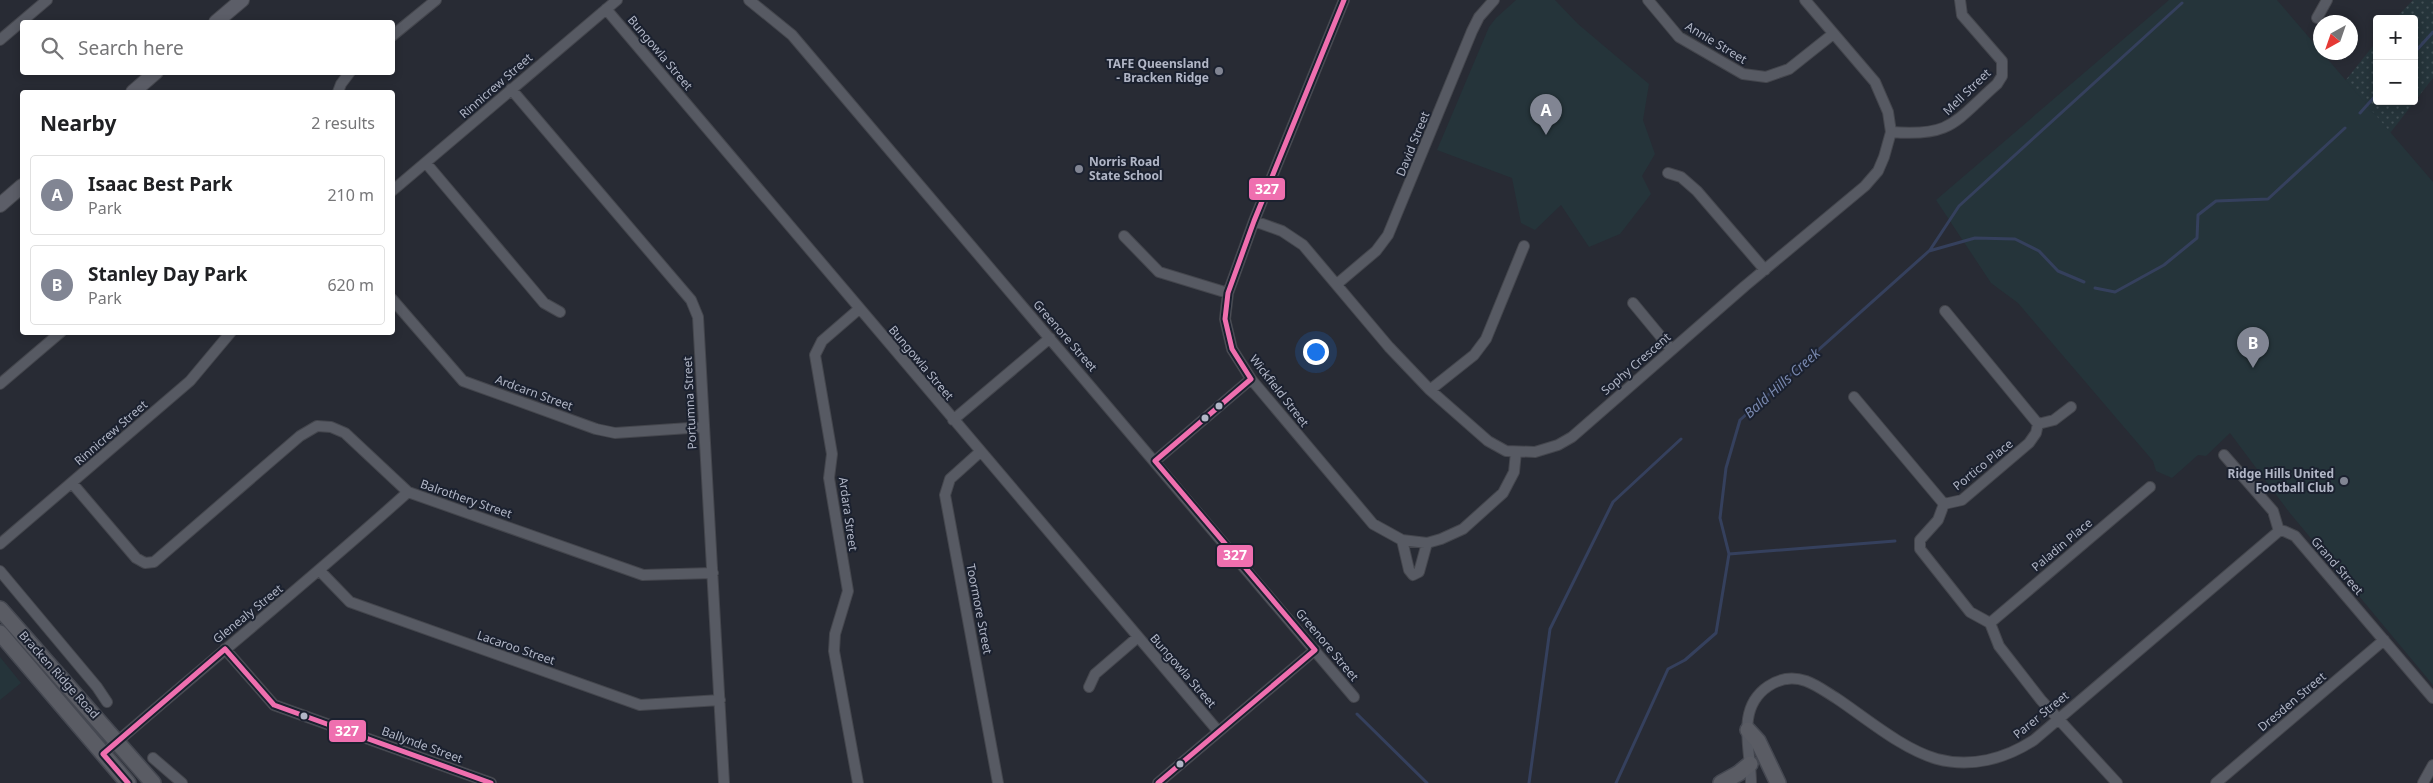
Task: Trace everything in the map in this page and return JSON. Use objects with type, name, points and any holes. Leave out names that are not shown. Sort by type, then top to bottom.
[{"type":"main road","points":[[218,20],[242,0]]},
{"type":"main road","points":[[135,90],[153,75]]},
{"type":"main road","points":[[0,204],[20,188]]},
{"type":"main road","name":"Bracken Ridge Road","points":[[0,609],[154,783]]},
{"type":"main road","name":"Bracken Ridge Road","points":[[0,633],[128,783]]},
{"type":"main road","points":[[1748,730],[1758,741],[1778,783]]},
{"type":"main road","points":[[1721,783],[1750,764]]},
{"type":"street","points":[[24,20],[47,0]]},
{"type":"street","points":[[395,34],[436,0]]},
{"type":"street","name":"Rinnicrew Street","points":[[395,189],[617,0]]},
{"type":"street","name":"Greenore Street","points":[[749,0],[792,34],[1156,461],[1354,697]]},
{"type":"street","name":"Wickfield Street","points":[[1344,0],[1254,221],[1228,293],[1225,319],[1232,349],[1251,379],[1373,524],[1402,540],[1427,543],[1463,529],[1503,493],[1514,472],[1516,452]]},
{"type":"street","name":"David Street","points":[[1337,284],[1376,250],[1388,235],[1472,31],[1479,17],[1494,0]]},
{"type":"street","name":"Annie Street","points":[[1648,0],[1679,37],[1743,74],[1766,77],[1789,69],[1833,34]]},
{"type":"street","name":"Sophy Crescent","points":[[1254,221],[1282,231],[1303,245],[1388,347],[1430,390],[1488,441],[1506,450],[1516,452],[1542,450],[1558,445],[1572,437],[1671,350],[1865,186],[1878,171],[1891,132],[1888,112],[1875,82],[1805,0]]},
{"type":"street","name":"Mell Street","points":[[1891,132],[1920,134],[1948,128],[1997,84],[2002,76],[2002,61],[1962,15],[1960,0]]},
{"type":"street","points":[[2319,15],[2327,0]]},
{"type":"street","name":"Bungowla Street","points":[[606,9],[1218,731]]},
{"type":"street","points":[[0,40],[20,23]]},
{"type":"street","points":[[339,90],[348,75]]},
{"type":"street","name":"Portumna Street","points":[[512,89],[691,300],[698,317],[724,783]]},
{"type":"street","points":[[426,163],[544,302],[560,312]]},
{"type":"street","points":[[1668,173],[1681,177],[1697,191],[1765,270]]},
{"type":"street","points":[[1124,236],[1160,272],[1228,293]]},
{"type":"street","points":[[1430,390],[1474,355],[1486,339],[1524,246]]},
{"type":"street","name":"Ardcarn Street","points":[[395,302],[463,381],[596,429],[615,433],[704,427]]},
{"type":"street","points":[[1633,303],[1671,350]]},
{"type":"street","name":"Ardara Street","points":[[858,783],[834,650],[835,634],[848,591],[829,478],[832,454],[815,355],[822,341],[859,309]]},
{"type":"street","points":[[1944,311],[2038,424],[2054,420],[2071,407]]},
{"type":"street","points":[[0,384],[57,335]]},
{"type":"street","name":"Rinnicrew Street","points":[[0,544],[190,381],[228,335]]},
{"type":"street","points":[[953,420],[1050,338]]},
{"type":"street","points":[[1156,461],[1251,379]]},
{"type":"street","points":[[1854,397],[1944,504]]},
{"type":"street","name":"Portico Place","points":[[1990,623],[1970,612],[1920,549],[1920,540],[1938,520],[1944,504],[1962,500],[2029,443],[2036,433],[2038,424]]},
{"type":"street","name":"Balrothery Street","points":[[72,483],[136,558],[145,563],[154,562],[300,436],[317,426],[331,427],[345,433],[408,492],[643,576],[713,573]]},
{"type":"street","name":"Toormore Street","points":[[980,452],[950,479],[945,495],[998,783]]},
{"type":"street","points":[[2224,455],[2273,511],[2279,531]]},
{"type":"street","name":"Paladin Place","points":[[1990,623],[2150,487]]},
{"type":"street","name":"Glenealy Street","points":[[103,754],[225,649],[320,572],[408,492]]},
{"type":"street","name":"Grand Street","points":[[2279,531],[2295,536],[2433,698]]},
{"type":"street","name":"Parer Street","points":[[1752,783],[1748,730],[1750,709],[1760,693],[1772,683],[1795,678],[1816,686],[1914,750],[1950,762],[1982,761],[2012,752],[2034,740],[2279,531]]},
{"type":"street","points":[[1402,540],[1409,570],[1413,575],[1419,572],[1427,543]]},
{"type":"street","name":"Bracken Ridge Road","points":[[0,572],[97,687],[107,702]]},
{"type":"street","name":"Lacaroo Street","points":[[320,572],[350,602],[640,705],[720,700]]},
{"type":"street","points":[[1990,623],[1999,646],[2042,700],[2117,783]]},
{"type":"street","points":[[1089,687],[1095,674],[1138,637]]},
{"type":"street","name":"Dresden Street","points":[[2216,783],[2384,640]]},
{"type":"street","name":"Ballynde Street","points":[[225,649],[274,705],[491,783]]},
{"type":"street","points":[[1158,783],[1315,650]]},
{"type":"street","points":[[153,758],[182,783]]},
{"type":"street","points":[[2423,783],[2433,765]]},
{"type":"shaded area","points":[[1516,0],[1555,0],[1578,24],[1649,84],[1643,120],[1655,154],[1642,176],[1651,194],[1620,234],[1589,247],[1561,205],[1535,230],[1521,223],[1512,178],[1437,150],[1489,27]]},
{"type":"shaded area","points":[[2169,0],[2277,0],[2313,42],[2313,60],[2328,60],[2433,182],[2433,685],[2289,512],[2230,433],[2206,456],[2198,455],[2172,478],[2156,471],[2153,461],[2018,303],[1991,283],[1936,200]]},
{"type":"shaded area","points":[[2413,0],[2433,0],[2433,78],[2418,97],[2418,15],[2399,15]]},
{"type":"shaded area","points":[[2373,46],[2373,105],[2412,105],[2390,133],[2345,81]]},
{"type":"shaded area","points":[[0,657],[21,683],[0,700]]},
{"type":"waterway","points":[[1930,250],[1959,206],[2182,3]]},
{"type":"waterway","name":"Bald Hills Creek","points":[[2418,49],[2433,32]]},
{"type":"waterway","name":"Bald Hills Creek","points":[[2360,113],[2373,98]]},
{"type":"waterway","name":"Bald Hills Creek","points":[[2095,288],[2115,292],[2164,265],[2197,238],[2198,215],[2216,201],[2268,199],[2345,128]]},
{"type":"waterway","name":"Bald Hills Creek","points":[[1616,783],[1668,669],[1685,660],[1716,633],[1729,554],[1720,518],[1726,468],[1740,420],[1929,251],[1975,238],[2015,239],[2039,251],[2058,271],[2084,282]]},
{"type":"waterway","points":[[1529,783],[1550,629],[1613,502],[1681,439]]},
{"type":"waterway","points":[[1729,554],[1895,541]]},
{"type":"waterway","points":[[1357,714],[1427,783]]},
{"type":"transit line","name":"327","points":[[1251,379],[1232,349],[1225,319],[1228,293],[1254,221],[1344,0]]},
{"type":"transit line","name":"327","points":[[1155,461],[1251,379]]},
{"type":"transit line","name":"327","points":[[1155,461],[1315,650]]},
{"type":"transit line","name":"327","points":[[225,649],[274,705],[491,783]]},
{"type":"transit line","name":"327","points":[[128,783],[103,754],[225,649]]},
{"type":"transit line","name":"327","points":[[1158,783],[1315,650]]},
{"type":"place","name":"TAFE Queensland - Bracken Ridge","points":[[1219,71]]},
{"type":"place","name":"Isaac Best Park","points":[[1546,135]]},
{"type":"place","name":"Norris Road State School","points":[[1079,169]]},
{"type":"place","name":"Stanley Day Park","points":[[2253,368]]},
{"type":"place","name":"Ridge Hills United Football Club","points":[[2344,481]]}]
